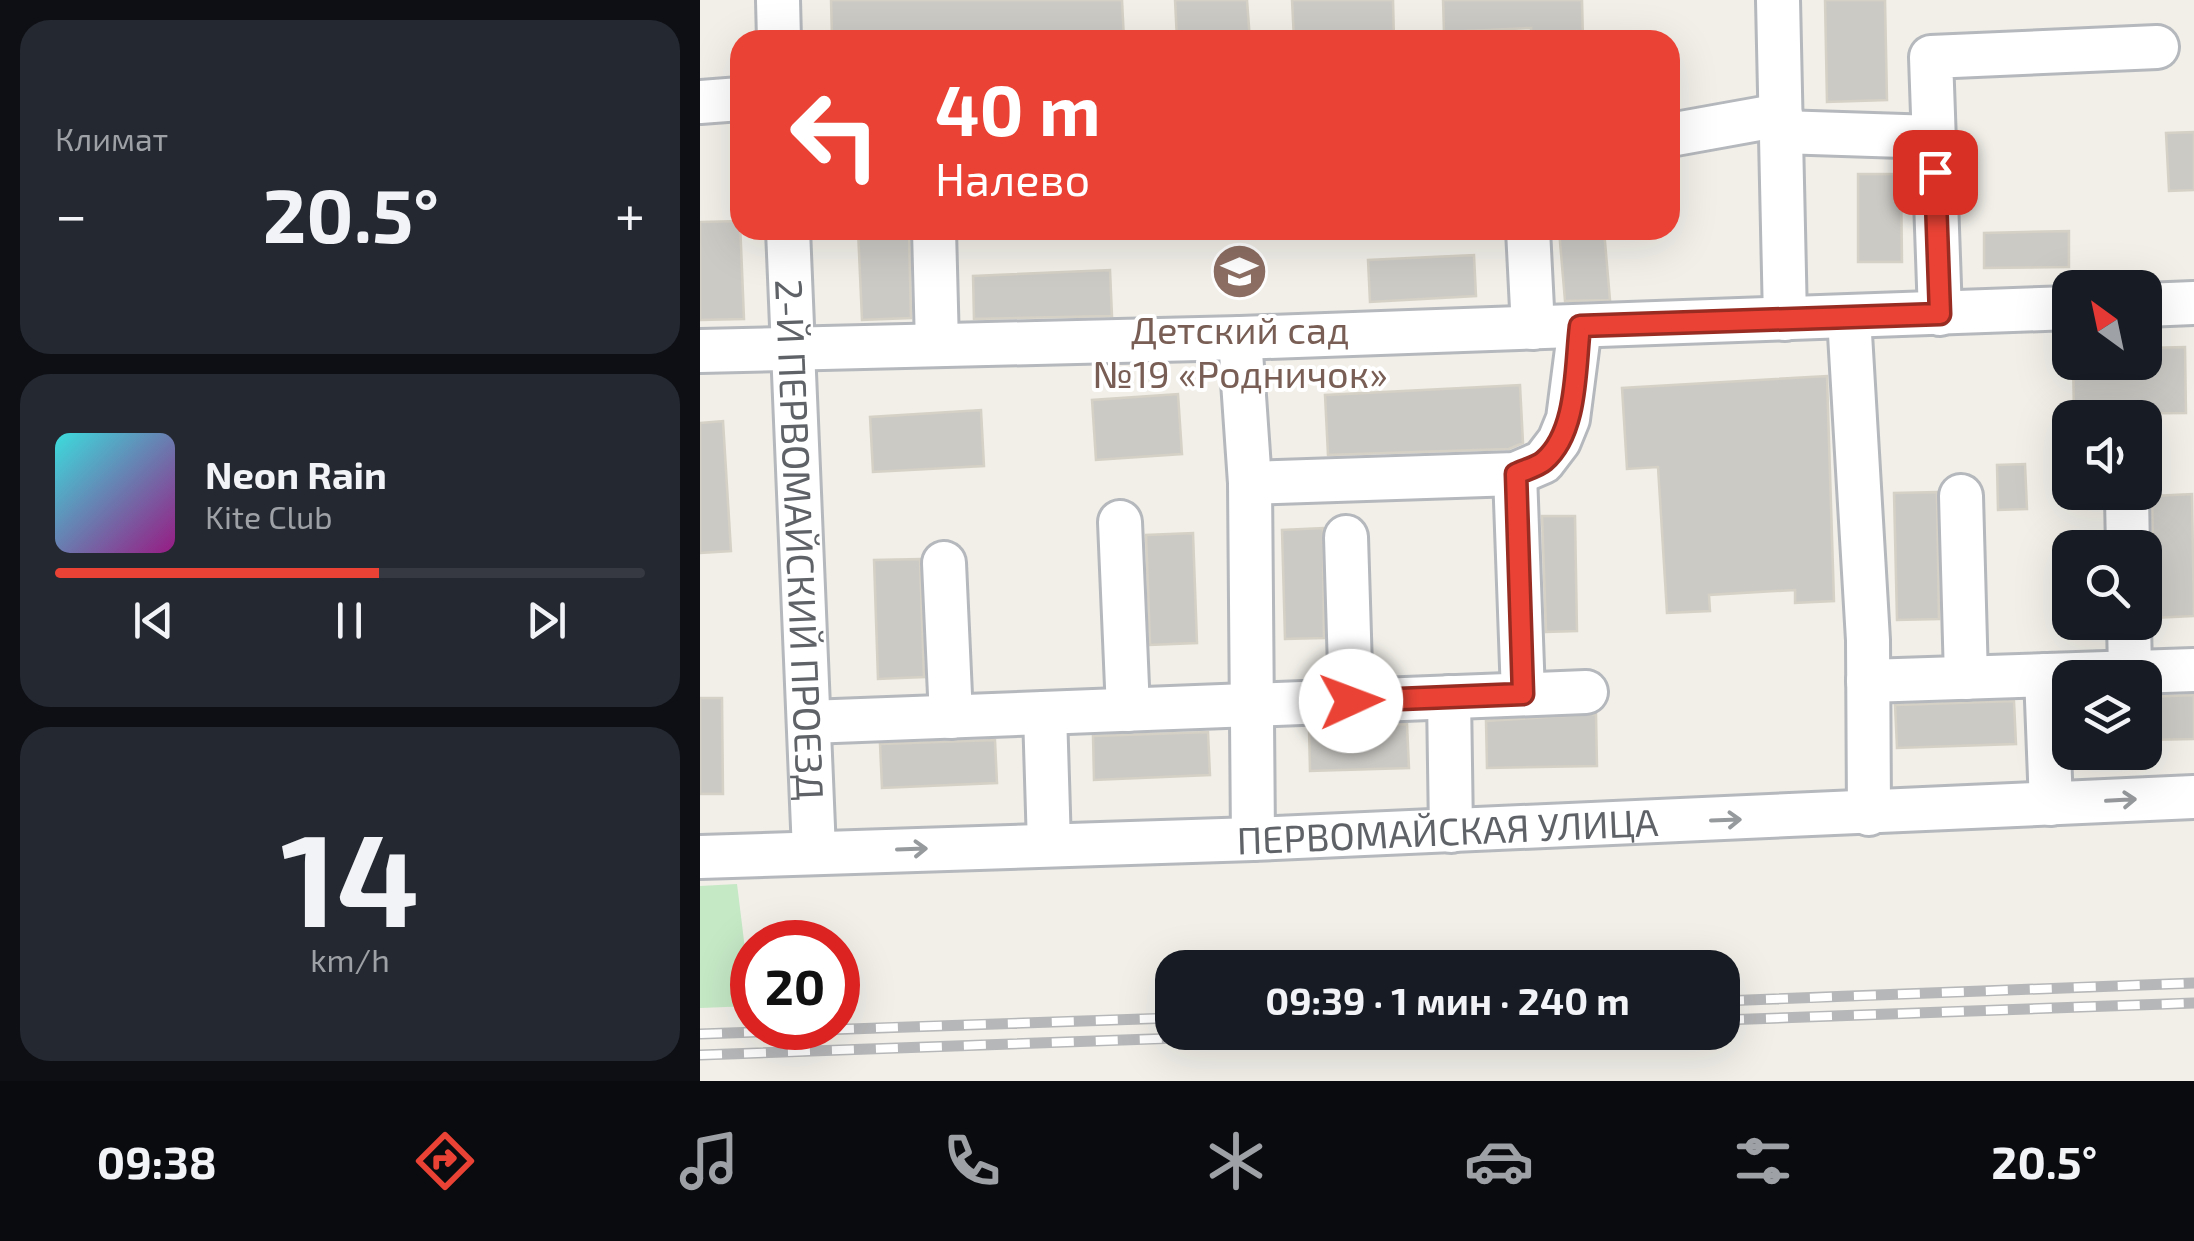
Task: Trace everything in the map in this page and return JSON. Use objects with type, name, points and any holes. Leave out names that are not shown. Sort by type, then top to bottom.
[{"type":"street","points":[[778,0],[780,30]]},
{"type":"street","points":[[1778,0],[1785,318]]},
{"type":"street","points":[[1940,314],[1930,57],[2157,47]]},
{"type":"street","points":[[700,102],[730,100]]},
{"type":"street","points":[[1680,134],[1781,123],[1934,137]]},
{"type":"street","name":"2-Й ПЕРВОМАЙСКИЙ ПРОЕЗД","points":[[788,240],[814,852]]},
{"type":"street","points":[[934,240],[938,344]]},
{"type":"street","points":[[1529,240],[1533,328]]},
{"type":"street","points":[[2162,304],[2194,303]]},
{"type":"street","points":[[700,350],[1240,338],[2052,309]]},
{"type":"street","points":[[1849,317],[1868,681],[1869,814]]},
{"type":"street","points":[[1250,483],[1516,474],[1544,462],[1568,419],[1580,326]]},
{"type":"street","points":[[1240,338],[1250,483],[1253,839]]},
{"type":"street","points":[[1516,474],[1523,694]]},
{"type":"street","points":[[1961,496],[1966,678]]},
{"type":"street","points":[[1120,522],[1128,710]]},
{"type":"street","points":[[1346,538],[1351,701]]},
{"type":"street","points":[[944,563],[951,717]]},
{"type":"street","points":[[2162,671],[2194,670]]},
{"type":"street","points":[[2046,674],[2051,804]]},
{"type":"street","points":[[1868,681],[2052,674]]},
{"type":"street","points":[[809,722],[1586,692]]},
{"type":"street","points":[[1449,697],[1451,831]]},
{"type":"street","points":[[1045,712],[1049,845]]},
{"type":"street","name":"ПЕРВОМАЙСКАЯ УЛИЦА","points":[[700,857],[1869,814],[2194,796]]},
{"type":"green space","points":[[737,884],[741,920],[730,920],[730,1007],[700,1008],[700,886]]},
{"type":"building","points":[[831,0],[1122,0],[1124,30],[832,30]]},
{"type":"building","points":[[1175,0],[1247,0],[1249,30],[1176,30]]},
{"type":"building","points":[[1292,0],[1393,0],[1394,30],[1294,30]]},
{"type":"building","points":[[1443,0],[1582,0],[1583,30],[1444,30]]},
{"type":"building","points":[[1825,0],[1885,0],[1887,100],[1827,102]]},
{"type":"building","points":[[2194,132],[2194,190],[2169,191],[2166,133]]},
{"type":"building","points":[[1858,174],[1901,174],[1902,262],[1858,262]]},
{"type":"building","points":[[730,221],[730,240],[741,240],[744,319],[700,320],[700,222]]},
{"type":"building","points":[[2069,231],[2069,267],[1984,268],[1984,233]]},
{"type":"building","points":[[858,240],[909,240],[911,318],[862,320]]},
{"type":"building","points":[[1560,240],[1605,240],[1610,300],[1565,301]]},
{"type":"building","points":[[1474,255],[1476,296],[1370,302],[1368,260]]},
{"type":"building","points":[[1110,270],[1112,316],[974,319],[973,276]]},
{"type":"building","points":[[2185,347],[2186,413],[2162,413],[2162,400],[2074,400],[2073,380],[2162,380],[2162,348]]},
{"type":"building","points":[[1827,376],[1834,601],[1795,603],[1795,590],[1709,595],[1710,611],[1667,613],[1658,467],[1627,469],[1622,388]]},
{"type":"building","points":[[1520,385],[1523,443],[1509,449],[1328,455],[1325,395]]},
{"type":"building","points":[[1178,394],[1182,454],[1096,460],[1092,400]]},
{"type":"building","points":[[981,410],[984,466],[873,472],[870,417]]},
{"type":"building","points":[[723,421],[731,551],[700,553],[700,423]]},
{"type":"building","points":[[2025,464],[2027,509],[1998,510],[1997,465]]},
{"type":"building","points":[[1937,492],[1939,619],[1897,620],[1894,493]]},
{"type":"building","points":[[2192,494],[2194,616],[2162,618],[2162,530],[2153,530],[2152,510],[2162,510],[2162,496]]},
{"type":"building","points":[[1542,516],[1575,516],[1577,631],[1546,632]]},
{"type":"building","points":[[1323,528],[1324,638],[1285,639],[1282,530]]},
{"type":"building","points":[[1193,533],[1197,643],[1150,645],[1146,535]]},
{"type":"building","points":[[920,559],[924,677],[878,679],[874,560]]},
{"type":"building","points":[[2194,695],[2194,739],[2162,740],[2162,696]]},
{"type":"building","points":[[700,698],[722,698],[723,794],[700,794]]},
{"type":"building","points":[[2014,701],[2016,744],[1897,748],[1895,705]]},
{"type":"building","points":[[1596,714],[1597,766],[1487,768],[1486,721]]},
{"type":"building","points":[[1407,724],[1409,768],[1310,771],[1309,728]]},
{"type":"building","points":[[1208,732],[1210,775],[1094,780],[1093,736]]},
{"type":"building","points":[[995,740],[997,783],[882,788],[880,744]]},
{"type":"railway","points":[[1740,1000],[2194,983]]},
{"type":"railway","points":[[1740,1019],[2194,1003]]},
{"type":"railway","points":[[700,1034],[1155,1019]]},
{"type":"railway","points":[[700,1055],[1155,1039]]},
{"type":"place","name":"Детский сад №19 «Родничок»","points":[[1240,272]]},
{"type":"route","points":[[1351,701],[1523,694],[1516,474],[1544,462],[1559,441],[1568,419],[1580,326],[1940,314],[1935,172]]}]
